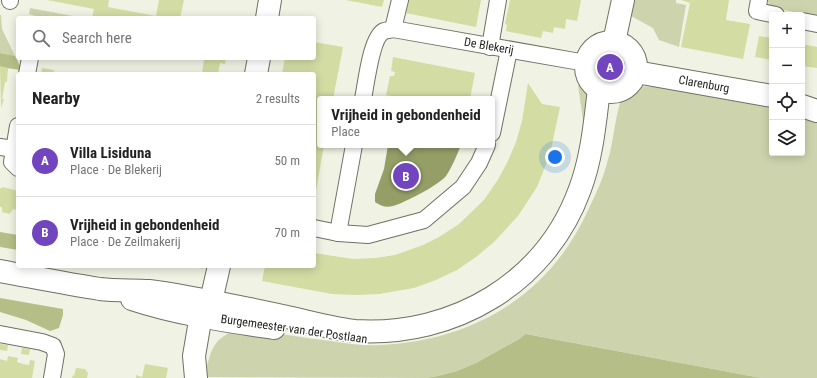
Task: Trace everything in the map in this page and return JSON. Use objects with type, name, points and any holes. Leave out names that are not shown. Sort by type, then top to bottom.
[{"type":"street","points":[[267,16],[270,0]]},
{"type":"street","points":[[364,96],[369,64],[376,40],[384,31],[393,29],[400,0]]},
{"type":"street","points":[[490,47],[498,0]]},
{"type":"street","points":[[614,42],[623,0]]},
{"type":"street","points":[[759,0],[757,11],[769,14]]},
{"type":"street","points":[[805,21],[817,24]]},
{"type":"street","name":"De Blekerij","points":[[393,29],[586,63]]},
{"type":"street","points":[[605,42],[614,42],[624,45],[632,52],[636,61],[636,72],[632,81],[624,88],[607,91],[593,85],[588,78],[586,63],[589,54],[596,46],[605,42]]},
{"type":"street","points":[[495,118],[509,50]]},
{"type":"street","points":[[27,72],[30,60]]},
{"type":"street","points":[[256,72],[259,60]]},
{"type":"street","name":"Clarenburg","points":[[636,72],[769,95]]},
{"type":"street","name":"Burgemeester van der Postlaan","points":[[0,271],[100,289],[165,293],[209,312],[353,331],[400,330],[426,326],[450,318],[479,305],[526,272],[548,247],[565,222],[576,199],[607,91]]},
{"type":"street","points":[[805,107],[817,111]]},
{"type":"street","points":[[16,132],[7,148],[12,162],[16,166]]},
{"type":"street","points":[[338,232],[353,148]]},
{"type":"street","points":[[316,228],[368,235],[424,220],[463,187],[479,163],[486,148]]},
{"type":"street","points":[[196,377],[206,358],[209,312],[219,268]]},
{"type":"street","points":[[0,334],[42,342],[53,346],[56,354],[52,378]]},
{"type":"shaded area","points":[[634,0],[676,0],[676,3],[686,5],[679,47],[659,40],[653,28],[631,16]]},
{"type":"shaded area","points":[[767,0],[817,0],[817,17],[805,14],[805,12],[794,12],[771,7]]},
{"type":"shaded area","points":[[30,8],[72,16],[35,16],[29,14]]},
{"type":"shaded area","points":[[0,15],[2,29],[15,56],[0,53]]},
{"type":"shaded area","points":[[0,53],[15,56],[20,66],[20,70],[0,67]]},
{"type":"shaded area","points":[[582,84],[590,86],[587,149],[578,85]]},
{"type":"shaded area","points":[[635,86],[657,87],[769,105],[769,156],[805,156],[805,114],[817,119],[817,378],[761,378],[527,334],[476,363],[457,371],[425,378],[204,377],[214,346],[224,336],[242,328],[350,344],[382,345],[416,341],[448,334],[478,322],[506,307],[531,288],[554,265],[573,238],[592,203],[603,175],[610,154],[621,99],[625,90]]},
{"type":"shaded area","points":[[388,148],[460,148],[450,169],[442,180],[413,198],[388,207],[381,206],[375,202],[375,194],[384,169]]},
{"type":"shaded area","points":[[0,232],[16,235],[16,250],[0,247]]},
{"type":"shaded area","points":[[0,298],[63,309],[63,315],[59,328],[50,331],[26,320],[0,312]]},
{"type":"shaded area","points":[[526,334],[761,378],[425,378],[457,371],[476,363]]},
{"type":"building","points":[[47,0],[109,0],[108,7],[156,16],[92,16],[94,9]]},
{"type":"building","points":[[159,0],[184,0],[180,16],[156,16]]},
{"type":"building","points":[[346,0],[384,0],[382,7]]},
{"type":"building","points":[[409,0],[481,0],[476,27],[406,13]]},
{"type":"building","points":[[510,0],[581,0],[577,21],[566,19],[565,29],[554,27],[553,33],[543,31],[541,38],[506,31],[507,25],[505,24]]},
{"type":"building","points":[[681,0],[729,0],[726,20],[750,24],[743,59],[681,47],[690,3]]},
{"type":"building","points":[[759,36],[769,38],[769,59],[755,57]]},
{"type":"building","points":[[316,42],[343,47],[334,96],[317,96],[317,148],[323,148],[316,190],[316,72],[282,72],[285,60],[316,60]]},
{"type":"building","points":[[805,45],[817,47],[817,68],[805,66]]},
{"type":"building","points":[[393,57],[475,73],[471,96],[390,96],[386,95],[390,76],[394,76],[395,72],[391,71]]},
{"type":"building","points":[[204,60],[226,60],[225,64],[220,63],[218,72],[202,72]]},
{"type":"building","points":[[0,66],[8,68],[7,82],[5,82],[2,99],[4,99],[1,108]]},
{"type":"building","points":[[42,68],[54,70],[54,72],[41,72]]},
{"type":"building","points":[[528,83],[542,104],[560,107],[550,154],[537,187],[518,216],[494,242],[457,270],[414,288],[379,294],[332,294],[262,281],[265,268],[316,268],[316,253],[353,259],[376,258],[395,255],[423,245],[439,237],[459,224],[484,200],[507,163],[516,142],[522,121]]},
{"type":"building","points":[[0,188],[16,190],[16,210],[13,209],[9,214],[2,212],[2,207],[0,207]]},
{"type":"building","points":[[0,344],[8,345],[7,351],[0,350]]},
{"type":"building","points":[[22,348],[30,349],[29,355],[21,354]]},
{"type":"building","points":[[8,356],[18,358],[17,362],[23,364],[29,365],[30,360],[35,361],[32,378],[0,378],[0,359],[7,361]]},
{"type":"building","points":[[145,364],[168,368],[166,378],[136,378],[136,375],[142,377]]},
{"type":"building","points":[[76,368],[85,369],[88,373],[87,378],[72,378]]},
{"type":"place","name":"Villa Lisiduna","points":[[610,67]]},
{"type":"place","name":"Vrijheid in gebondenheid","points":[[406,176]]}]
